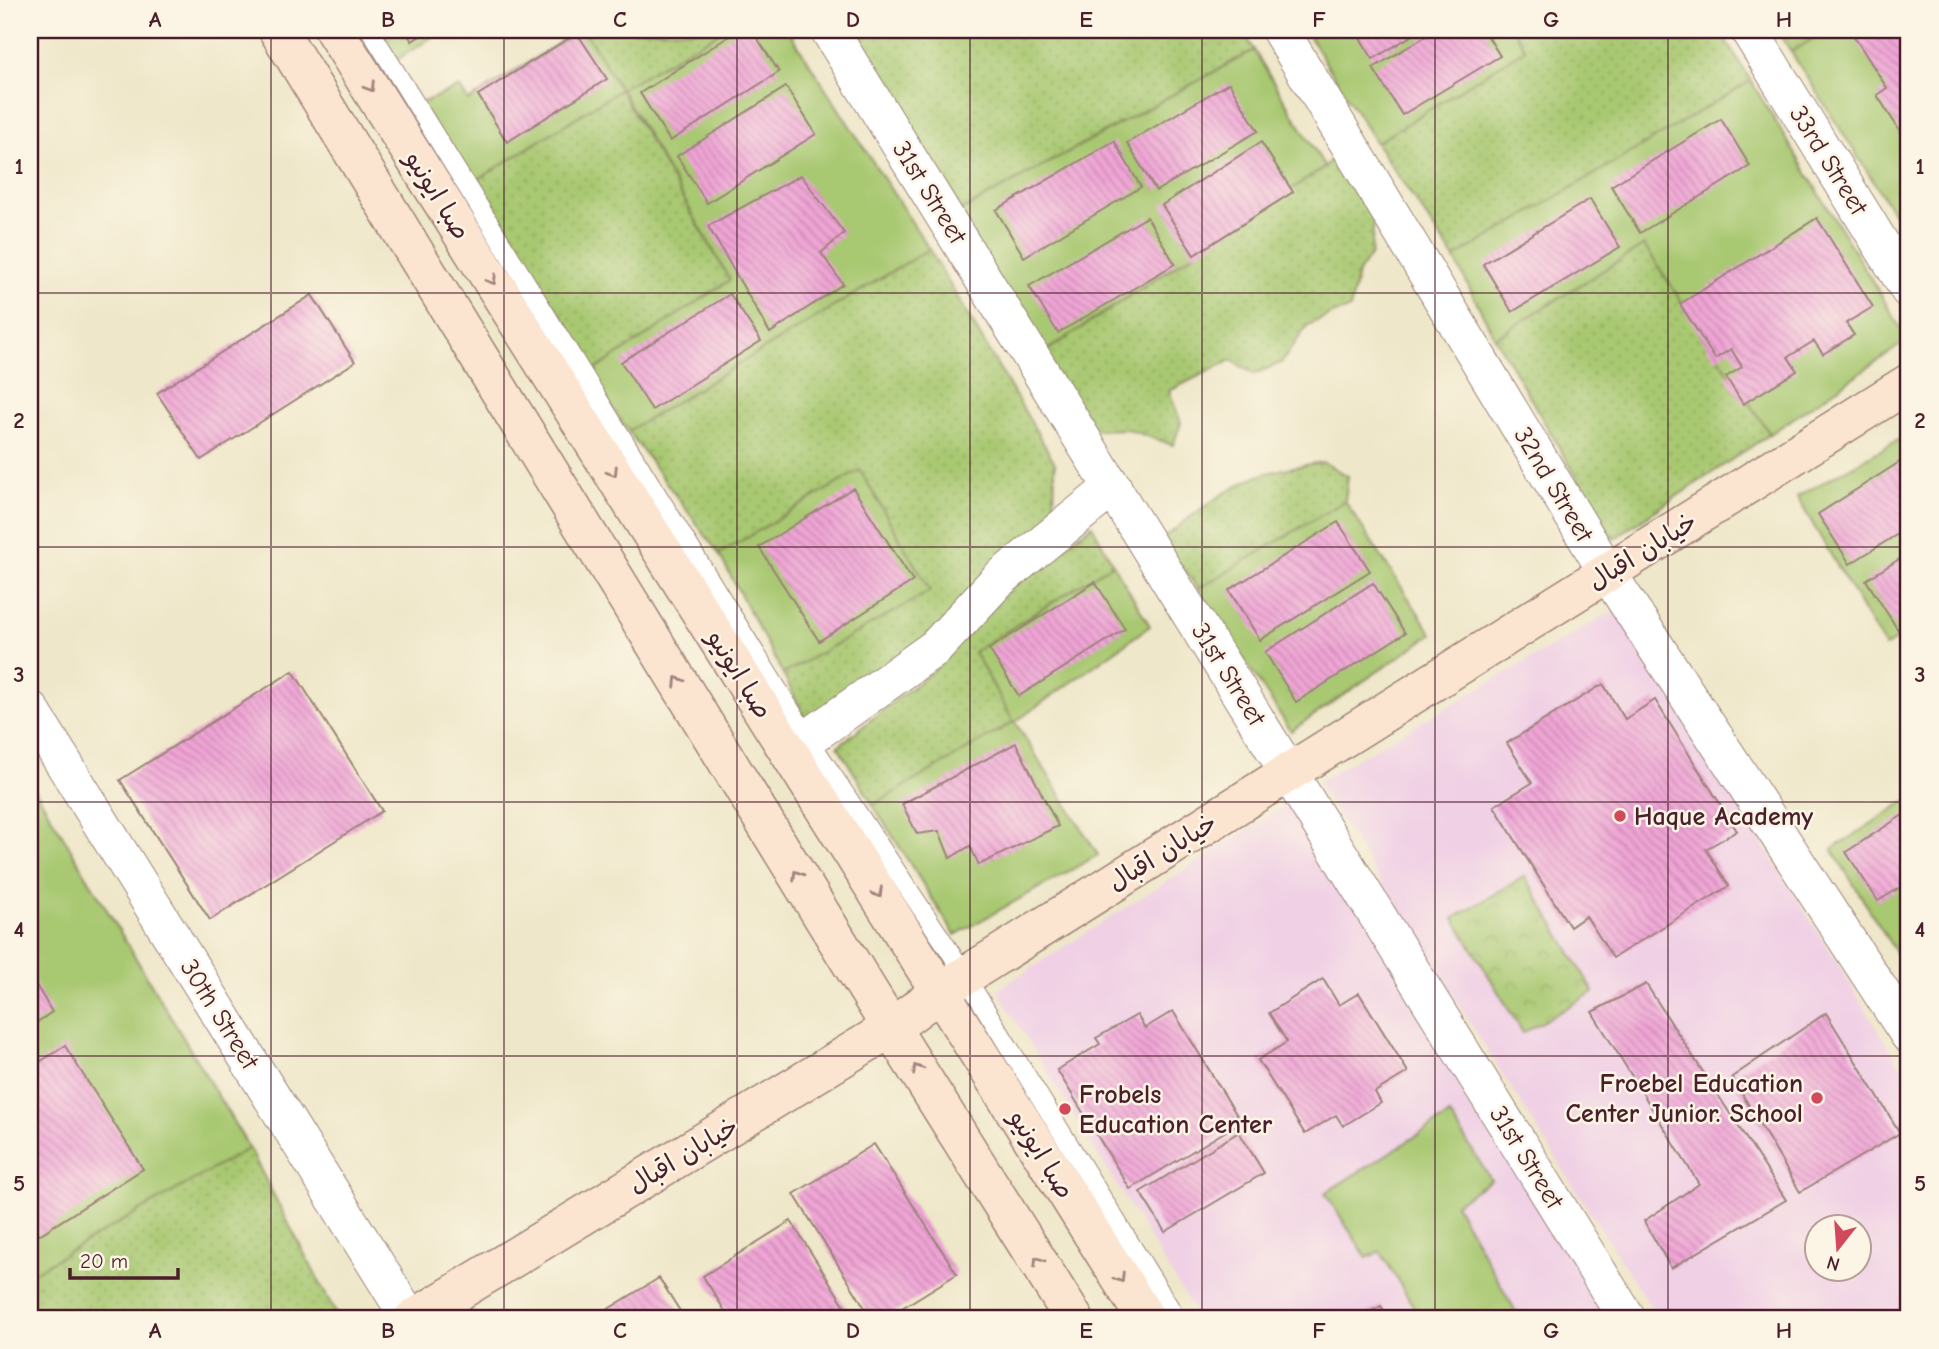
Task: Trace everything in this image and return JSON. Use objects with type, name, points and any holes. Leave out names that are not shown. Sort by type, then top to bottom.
[{"type":"main road","name":"صبا ایونیو","points":[[278,30],[891,1028],[1074,1319]]},
{"type":"main road","name":"صبا ایونیو","points":[[334,30],[953,984],[1146,1319]]},
{"type":"main road","name":"خیابان اقبال","points":[[412,1319],[891,1028],[953,984],[1909,383]]},
{"type":"street","name":"31st Street","points":[[829,30],[1627,1319]]},
{"type":"street","name":"32nd Street","points":[[1280,30],[1607,572],[1909,1035]]},
{"type":"street","name":"33rd Street","points":[[1749,30],[1909,290]]},
{"type":"street","points":[[799,745],[936,647],[998,580],[1113,487]]},
{"type":"street","name":"30th Street","points":[[30,709],[412,1319]]},
{"type":"lane","points":[[370,30],[799,745]]},
{"type":"lane","points":[[953,984],[1177,1319]]},
{"type":"shaded area","points":[[1617,609],[1909,1079],[1909,1319],[1658,1319],[1317,782]]},
{"type":"shaded area","points":[[1303,794],[1607,1319],[1199,1319],[997,990]]},
{"type":"green space","points":[[376,30],[443,30],[395,61]]},
{"type":"green space","points":[[579,30],[584,30],[620,89],[724,30],[788,30],[929,249],[628,431],[589,374],[730,280],[621,89],[471,184],[418,104],[460,87],[468,101]]},
{"type":"green space","points":[[584,30],[724,30],[620,89]]},
{"type":"green space","points":[[844,30],[1242,30],[1254,50],[959,212]]},
{"type":"green space","points":[[1305,30],[1513,30],[1525,49],[1376,143]]},
{"type":"green space","points":[[1513,30],[1719,30],[1751,81],[1454,258],[1376,143],[1524,50]]},
{"type":"green space","points":[[1778,30],[1828,30],[1791,52]]},
{"type":"green space","points":[[1828,30],[1909,30],[1909,237],[1791,52]]},
{"type":"green space","points":[[1254,50],[1325,167],[1043,353],[959,212]]},
{"type":"green space","points":[[1751,81],[1908,340],[1770,434],[1644,245],[1495,338],[1454,258]]},
{"type":"green space","points":[[620,89],[730,280],[589,374],[471,184]]},
{"type":"green space","points":[[1334,155],[1374,217],[1371,254],[1358,273],[1350,309],[1308,325],[1281,363],[1254,374],[1231,360],[1169,391],[1181,423],[1173,445],[1127,429],[1090,430],[1043,353],[1325,167]]},
{"type":"green space","points":[[1644,245],[1770,434],[1613,539],[1495,338]]},
{"type":"green space","points":[[929,249],[1055,463],[1054,517],[938,629],[806,720],[783,674],[930,591],[860,471],[719,554],[628,431]]},
{"type":"green space","points":[[1909,434],[1909,631],[1885,647],[1797,497]]},
{"type":"green space","points":[[1323,462],[1348,476],[1345,501],[1198,589],[1161,540],[1216,498],[1240,484],[1279,470]]},
{"type":"green space","points":[[860,470],[930,591],[783,674],[719,554]]},
{"type":"green space","points":[[1345,501],[1432,634],[1291,731],[1198,589]]},
{"type":"green space","points":[[1092,525],[1113,564],[975,652],[1014,722],[873,805],[838,746],[941,664],[982,611]]},
{"type":"green space","points":[[1113,564],[1150,626],[1015,722],[1098,855],[955,935],[873,805],[1014,722],[974,652]]},
{"type":"green space","points":[[30,781],[249,1148],[30,1274]]},
{"type":"green space","points":[[1909,799],[1909,974],[1832,849]]},
{"type":"green space","points":[[1525,876],[1594,992],[1523,1033],[1454,918]]},
{"type":"green space","points":[[1450,1115],[1491,1180],[1455,1204],[1520,1319],[1421,1319],[1380,1251],[1367,1258],[1325,1193]]},
{"type":"green space","points":[[249,1148],[336,1314],[328,1319],[30,1319],[30,1274]]},
{"type":"building","points":[[405,30],[429,30],[412,41]]},
{"type":"building","points":[[739,30],[752,30],[779,72],[670,141],[640,93]]},
{"type":"building","points":[[1355,30],[1421,30],[1373,59]]},
{"type":"building","points":[[1436,30],[1484,30],[1500,56],[1402,115],[1373,68]]},
{"type":"building","points":[[1850,30],[1909,30],[1909,133],[1903,136],[1877,95],[1887,88]]},
{"type":"building","points":[[577,33],[607,79],[507,142],[478,95]]},
{"type":"building","points":[[1229,83],[1258,131],[1156,191],[1127,143]]},
{"type":"building","points":[[786,87],[816,134],[707,203],[677,156]]},
{"type":"building","points":[[1721,119],[1750,166],[1640,233],[1611,186]]},
{"type":"building","points":[[1114,141],[1141,187],[1024,257],[996,210]]},
{"type":"building","points":[[1261,142],[1293,192],[1194,255],[1162,205]]},
{"type":"building","points":[[801,175],[844,233],[821,253],[843,284],[770,333],[708,226]]},
{"type":"building","points":[[1590,199],[1620,247],[1512,312],[1483,264]]},
{"type":"building","points":[[1147,217],[1175,264],[1058,333],[1029,286]]},
{"type":"building","points":[[1817,218],[1873,307],[1846,323],[1854,335],[1823,354],[1814,341],[1788,357],[1797,371],[1743,404],[1726,377],[1742,367],[1731,349],[1715,359],[1680,304]]},
{"type":"building","points":[[730,294],[761,341],[652,410],[621,362]]},
{"type":"building","points":[[312,295],[355,362],[201,460],[157,393]]},
{"type":"building","points":[[1909,456],[1909,527],[1850,564],[1818,514]]},
{"type":"building","points":[[853,488],[913,581],[819,641],[759,547]]},
{"type":"building","points":[[1338,522],[1370,571],[1260,640],[1229,590]]},
{"type":"building","points":[[1909,553],[1909,623],[1898,630],[1866,580]]},
{"type":"building","points":[[1095,582],[1125,629],[1019,696],[989,649]]},
{"type":"building","points":[[1373,583],[1405,633],[1296,702],[1265,652]]},
{"type":"building","points":[[293,671],[382,811],[210,920],[120,780]]},
{"type":"building","points":[[1603,684],[1625,719],[1655,700],[1737,831],[1706,849],[1729,886],[1613,958],[1586,916],[1570,927],[1494,806],[1532,783],[1507,743]]},
{"type":"building","points":[[1016,743],[1058,826],[979,865],[970,846],[950,858],[939,831],[917,834],[902,804]]},
{"type":"building","points":[[1909,811],[1909,882],[1878,901],[1846,852]]},
{"type":"building","points":[[1909,903],[1909,924],[1900,909]]},
{"type":"building","points":[[30,975],[52,1012],[30,1027]]},
{"type":"building","points":[[1323,979],[1339,1005],[1359,993],[1408,1072],[1375,1092],[1381,1103],[1343,1126],[1336,1115],[1305,1134],[1258,1060],[1287,1042],[1269,1013]]},
{"type":"building","points":[[1646,984],[1786,1200],[1671,1268],[1644,1221],[1699,1184],[1592,1012]]},
{"type":"building","points":[[1173,1011],[1241,1122],[1130,1189],[1057,1070],[1100,1044],[1096,1038],[1137,1015],[1145,1028]]},
{"type":"building","points":[[1826,1013],[1900,1133],[1800,1192],[1732,1077]]},
{"type":"building","points":[[65,1046],[143,1169],[39,1235],[30,1220],[30,1068]]},
{"type":"building","points":[[1239,1132],[1264,1173],[1165,1232],[1140,1192]]},
{"type":"building","points":[[874,1144],[957,1274],[884,1319],[872,1319],[794,1194]]},
{"type":"building","points":[[791,1221],[853,1319],[730,1319],[703,1276]]},
{"type":"building","points":[[659,1278],[685,1319],[592,1319]]},
{"type":"building","points":[[1381,1306],[1390,1319],[1358,1319]]},
{"type":"place","name":"Haque Academy","points":[[1620,816]]},
{"type":"place","name":"Froebel Education Center Junior. School","points":[[1817,1098]]},
{"type":"place","name":"Frobels Education Center","points":[[1065,1109]]}]
